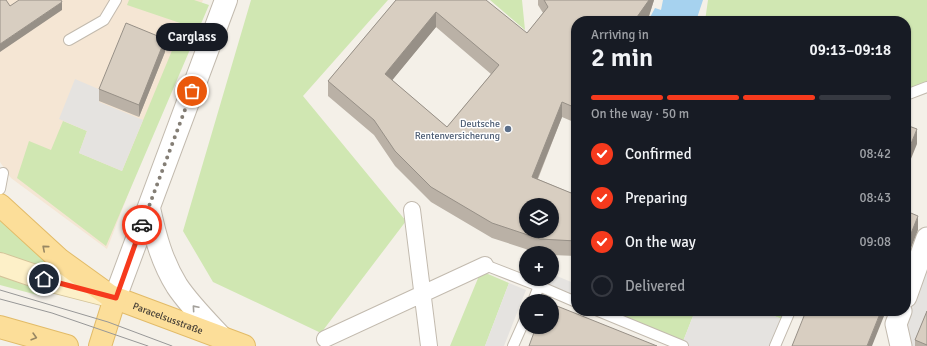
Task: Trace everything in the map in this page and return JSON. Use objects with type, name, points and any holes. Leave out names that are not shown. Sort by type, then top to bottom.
[{"type":"main road","points":[[0,205],[60,260],[113,297],[100,346]]},
{"type":"main road","name":"Paracelsusstraße","points":[[0,264],[44,279],[113,297],[244,346]]},
{"type":"main road","points":[[0,327],[67,346]]},
{"type":"street","points":[[113,297],[226,0]]},
{"type":"street","points":[[148,208],[163,259],[174,281],[184,295],[221,337]]},
{"type":"street","points":[[412,210],[428,346]]},
{"type":"street","points":[[911,283],[927,238]]},
{"type":"street","points":[[325,339],[485,265]]},
{"type":"street","points":[[899,316],[896,324],[901,346]]},
{"type":"lane","points":[[69,40],[104,20],[116,0]]},
{"type":"lane","points":[[911,93],[927,87]]},
{"type":"lane","points":[[0,188],[3,173]]},
{"type":"lane","points":[[485,265],[519,278]]},
{"type":"lane","points":[[536,294],[539,286],[571,300]]},
{"type":"lane","points":[[610,316],[683,346]]},
{"type":"lane","points":[[775,346],[788,316]]},
{"type":"lane","points":[[513,346],[519,333]]},
{"type":"shaded area","points":[[0,0],[203,0],[107,249],[11,178],[0,162]]},
{"type":"shaded area","points":[[75,79],[103,91],[99,102],[143,120],[122,171],[79,153],[87,131],[59,119]]},
{"type":"shaded area","points":[[927,254],[927,320],[916,346],[909,346],[903,316],[911,316],[911,290]]},
{"type":"shaded area","points":[[559,277],[571,282],[571,300],[559,294],[543,288],[544,286],[559,286]]},
{"type":"shaded area","points":[[509,283],[526,290],[524,294],[519,294],[519,308],[504,346],[485,346]]},
{"type":"shaded area","points":[[693,316],[774,316],[784,320],[773,346],[688,346],[682,344]]},
{"type":"green space","points":[[129,0],[194,0],[209,5],[106,246],[17,178],[29,141],[51,150],[63,121],[87,131],[79,153],[122,171],[183,24],[127,5]]},
{"type":"green space","points":[[251,0],[388,0],[303,96],[406,221],[321,333],[213,282],[183,231]]},
{"type":"green space","points":[[490,0],[522,0],[525,30]]},
{"type":"green space","points":[[708,0],[927,0],[927,83],[911,88],[911,16],[706,16]]},
{"type":"green space","points":[[0,220],[50,263],[50,272],[0,253]]},
{"type":"green space","points":[[481,271],[509,283],[485,346],[450,346]]},
{"type":"green space","points":[[0,276],[43,291],[41,296],[0,285]]},
{"type":"green space","points":[[619,316],[693,316],[682,344],[618,318]]},
{"type":"green space","points":[[774,316],[786,316],[784,320]]},
{"type":"water","points":[[663,0],[703,0],[698,16],[651,16],[655,8],[661,10]]},
{"type":"building","points":[[0,0],[6,0],[10,6],[19,0],[61,0],[62,2],[0,44]]},
{"type":"building","name":"Deutsche Rentenversicherung","points":[[396,0],[486,0],[527,33],[548,7],[544,0],[649,0],[638,16],[571,16],[571,106],[562,102],[532,177],[571,193],[571,241],[537,238],[559,238],[559,198],[519,198],[519,232],[492,223],[431,187],[395,151],[374,120],[328,81]],"holes":[[[436,12],[499,65],[447,127],[385,74]]]},
{"type":"building","points":[[126,23],[165,39],[139,105],[99,89]]},
{"type":"building","points":[[911,127],[917,129],[911,144]]},
{"type":"building","points":[[911,213],[918,216],[911,234]]},
{"type":"building","points":[[559,307],[571,312],[571,316],[582,316],[657,346],[529,346],[533,334],[559,334]]},
{"type":"building","points":[[927,311],[927,345],[915,340]]},
{"type":"building","points":[[804,316],[879,316],[867,346],[792,346]]},
{"type":"tram line","points":[[0,290],[108,322],[172,346]]},
{"type":"tram line","points":[[0,299],[52,313],[148,346]]},
{"type":"way so far","points":[[142,225],[192,91]]},
{"type":"place","name":"Carglass","points":[[192,91]]},
{"type":"place","name":"Deutsche Rentenversicherung","points":[[508,129]]},
{"type":"route","points":[[44,279],[116,298],[142,225]]}]
